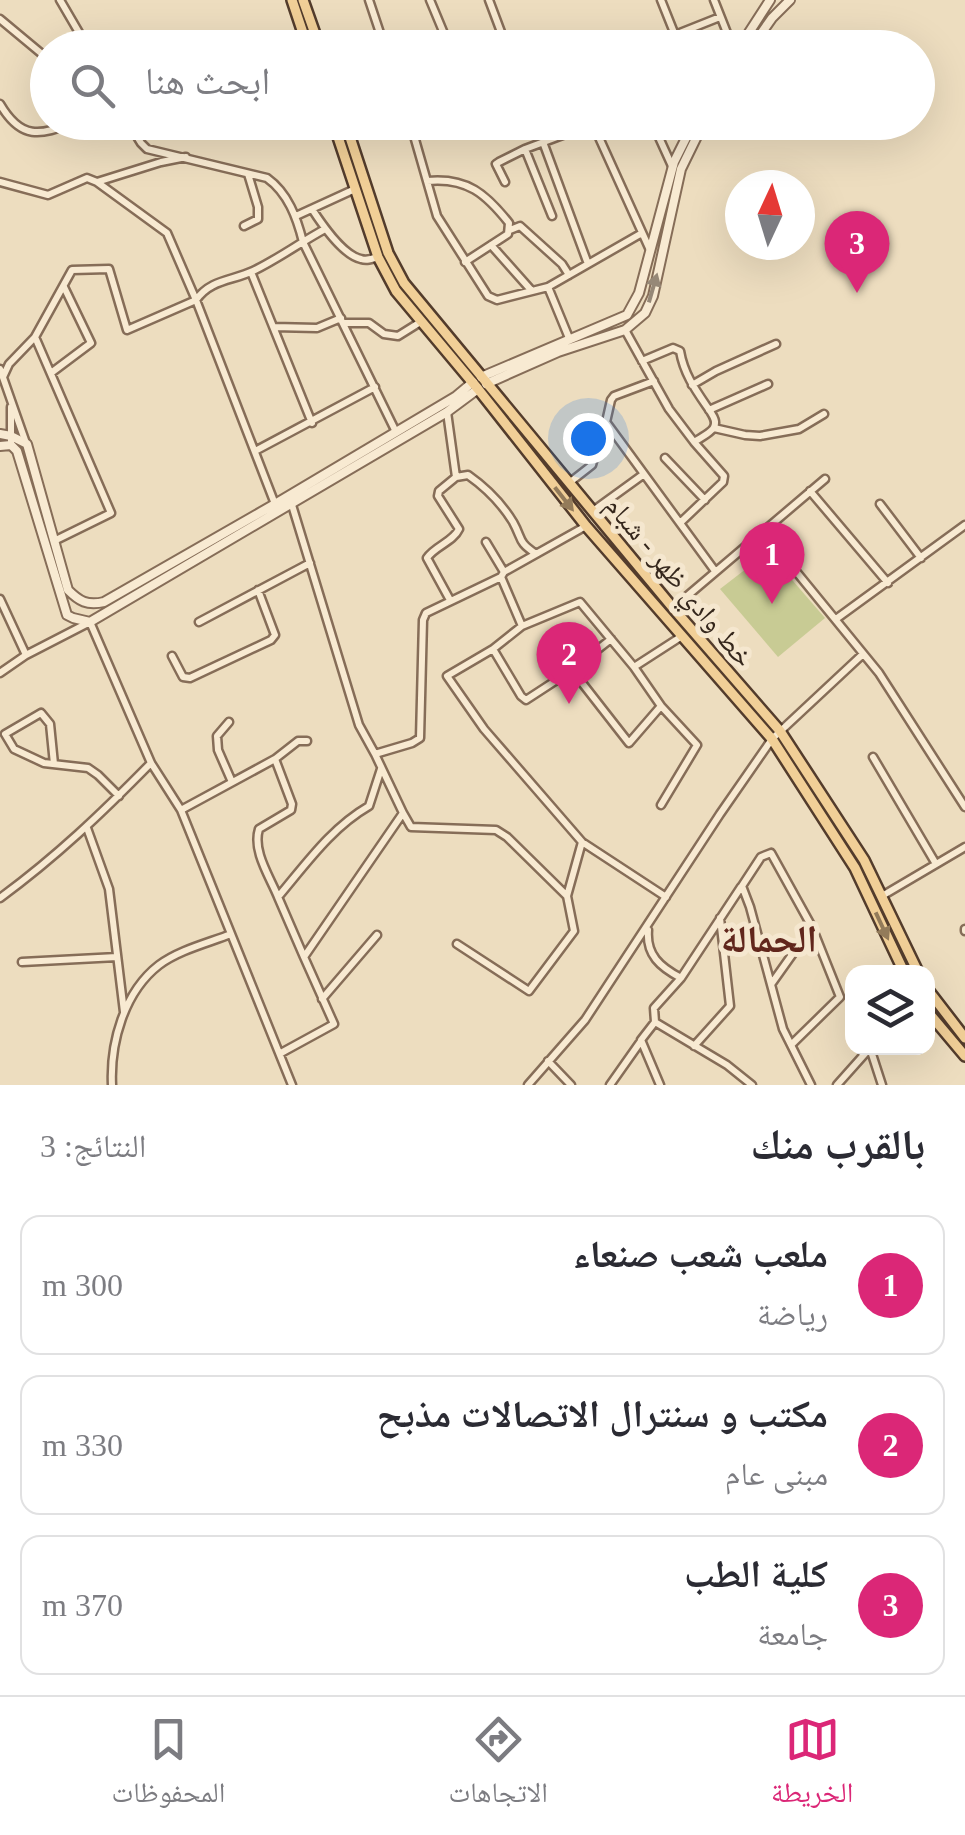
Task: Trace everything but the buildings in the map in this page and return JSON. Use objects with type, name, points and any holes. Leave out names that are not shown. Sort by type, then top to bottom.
[{"type":"main road","points":[[292,0],[302,30]]},
{"type":"main road","points":[[303,0],[314,30]]},
{"type":"main road","name":"خط وادي ظهر - شبام","points":[[339,140],[378,258],[396,290],[592,512],[776,735],[864,860],[915,965]]},
{"type":"main road","name":"خط وادي ظهر - شبام","points":[[351,140],[388,253],[404,283],[586,526],[776,735],[855,868],[901,965]]},
{"type":"main road","points":[[935,999],[965,1038]]},
{"type":"main road","points":[[935,1020],[965,1056]]},
{"type":"street","points":[[60,0],[77,30]]},
{"type":"street","points":[[369,0],[379,30]]},
{"type":"street","points":[[430,0],[442,30]]},
{"type":"street","points":[[490,0],[501,30]]},
{"type":"street","points":[[661,0],[673,30]]},
{"type":"street","points":[[714,0],[727,30]]},
{"type":"street","points":[[749,30],[770,0]]},
{"type":"street","points":[[764,30],[790,0]]},
{"type":"street","points":[[688,30],[720,17]]},
{"type":"street","points":[[0,19],[30,44]]},
{"type":"street","points":[[0,104],[6,114],[30,132]]},
{"type":"street","points":[[140,140],[145,147],[272,181],[296,216],[303,242],[396,432]]},
{"type":"street","points":[[415,140],[437,216],[488,296],[498,300],[548,287],[642,233]]},
{"type":"street","points":[[506,182],[496,164],[548,140]]},
{"type":"street","points":[[600,140],[650,251]]},
{"type":"street","points":[[660,140],[672,166]]},
{"type":"street","points":[[325,230],[251,272],[218,281],[196,300],[128,330],[109,269],[72,270],[35,337],[1,373],[68,590],[78,600],[92,605],[104,602],[479,383],[569,338],[627,315],[639,293],[672,166],[683,140]]},
{"type":"street","points":[[0,672],[447,412],[479,383],[625,330],[645,313],[653,296],[681,169],[695,140]]},
{"type":"street","points":[[543,142],[588,264]]},
{"type":"street","points":[[525,149],[552,216]]},
{"type":"street","points":[[97,182],[186,157]]},
{"type":"street","points":[[244,226],[258,218],[248,173]]},
{"type":"street","points":[[0,182],[45,196],[88,178],[167,233],[276,504]]},
{"type":"street","points":[[427,181],[462,183],[478,191],[510,223],[510,230]]},
{"type":"street","points":[[296,216],[356,190]]},
{"type":"street","points":[[312,209],[325,230],[356,258],[378,258]]},
{"type":"street","points":[[465,262],[520,226],[569,275]]},
{"type":"street","points":[[491,245],[531,290]]},
{"type":"street","points":[[251,272],[312,423]]},
{"type":"street","points":[[548,287],[569,338]]},
{"type":"street","points":[[52,373],[90,343],[64,288]]},
{"type":"street","points":[[273,327],[317,328],[342,320],[369,323],[384,334],[398,336],[422,321]]},
{"type":"street","points":[[625,330],[669,408],[724,476],[724,482],[680,523]]},
{"type":"street","points":[[35,337],[111,513],[54,541]]},
{"type":"street","points":[[692,385],[776,344]]},
{"type":"street","points":[[642,361],[677,348],[692,385],[714,416],[714,428]]},
{"type":"street","points":[[654,381],[614,396],[606,422],[715,571]]},
{"type":"street","points":[[709,410],[768,384]]},
{"type":"street","points":[[256,452],[375,387]]},
{"type":"street","points":[[9,392],[11,440],[67,614],[90,622]]},
{"type":"street","points":[[447,412],[456,477]]},
{"type":"street","points":[[694,442],[714,428],[760,436],[798,429],[824,414]]},
{"type":"street","points":[[0,434],[26,444]]},
{"type":"street","points":[[0,446],[11,440]]},
{"type":"street","points":[[568,484],[592,465],[594,458],[588,447]]},
{"type":"street","points":[[665,458],[705,500]]},
{"type":"street","points":[[592,512],[644,474]]},
{"type":"street","points":[[450,600],[428,558],[459,529],[438,496],[456,477],[468,476],[483,486],[512,522],[521,544],[536,554]]},
{"type":"street","points":[[673,608],[826,479]]},
{"type":"street","points":[[810,492],[888,582]]},
{"type":"street","points":[[880,504],[921,558]]},
{"type":"street","points":[[292,505],[359,726],[411,827],[496,830],[567,896]]},
{"type":"street","points":[[836,619],[965,525]]},
{"type":"street","points":[[375,754],[420,738],[426,613],[586,526]]},
{"type":"street","points":[[763,531],[879,673],[965,808]]},
{"type":"street","points":[[486,542],[522,626]]},
{"type":"street","points":[[199,622],[310,563]]},
{"type":"street","points":[[172,656],[183,677],[190,678],[271,640],[275,635],[258,590]]},
{"type":"street","points":[[0,598],[26,655]]},
{"type":"street","points":[[662,806],[697,745],[661,706],[580,602],[522,626],[493,650],[447,676],[484,729],[582,842],[666,898]]},
{"type":"street","points":[[79,620],[85,603]]},
{"type":"street","points":[[90,622],[151,763],[181,810],[292,1085]]},
{"type":"street","points":[[634,667],[682,636]]},
{"type":"street","points":[[493,650],[526,700],[611,639]]},
{"type":"street","points":[[528,1085],[585,1020],[776,735],[863,654]]},
{"type":"street","points":[[572,670],[629,743],[661,706]]},
{"type":"street","points":[[54,764],[50,724],[41,713],[3,736],[14,748],[44,764],[88,768],[119,796]]},
{"type":"street","points":[[230,722],[217,736],[218,750],[232,782]]},
{"type":"street","points":[[181,810],[307,740]]},
{"type":"street","points":[[873,757],[936,864]]},
{"type":"street","points":[[275,758],[291,810],[259,829],[258,848],[334,1024],[280,1053]]},
{"type":"street","points":[[0,898],[87,828],[151,763]]},
{"type":"street","points":[[278,898],[348,818],[369,806],[381,769]]},
{"type":"street","points":[[304,957],[402,813]]},
{"type":"street","points":[[87,828],[109,889],[124,1012]]},
{"type":"street","points":[[457,944],[529,991],[574,931],[567,896],[582,842]]},
{"type":"street","points":[[882,896],[965,847]]},
{"type":"street","points":[[610,1085],[655,1022],[654,1008],[681,978],[761,857],[772,853],[812,928],[840,997],[792,1045]]},
{"type":"street","points":[[742,886],[784,1029],[811,1085]]},
{"type":"street","points":[[694,1046],[730,1006],[720,918]]},
{"type":"street","points":[[648,926],[647,938],[656,961],[681,978]]},
{"type":"street","points":[[771,984],[812,928]]},
{"type":"street","points":[[112,1085],[115,1044],[124,1012],[142,983],[160,965],[231,934]]},
{"type":"street","points":[[322,999],[377,935]]},
{"type":"street","points":[[22,962],[117,958]]},
{"type":"street","points":[[655,1022],[727,1065],[752,1085]]},
{"type":"street","points":[[642,1040],[660,1085]]},
{"type":"street","points":[[840,1084],[864,1055]]},
{"type":"street","points":[[872,1055],[882,1085]]},
{"type":"street","points":[[548,1061],[572,1085]]},
{"type":"green space","points":[[768,552],[825,618],[778,657],[720,589]]},
{"type":"place","name":"كلية الطب","points":[[857,293]]},
{"type":"place","name":"ملعب شعب صنعاء","points":[[772,604]]},
{"type":"place","name":"مكتب و سنترال الاتصالات مذبح","points":[[569,704]]},
{"type":"district","name":"الحمالة","points":[[769,939]]}]
